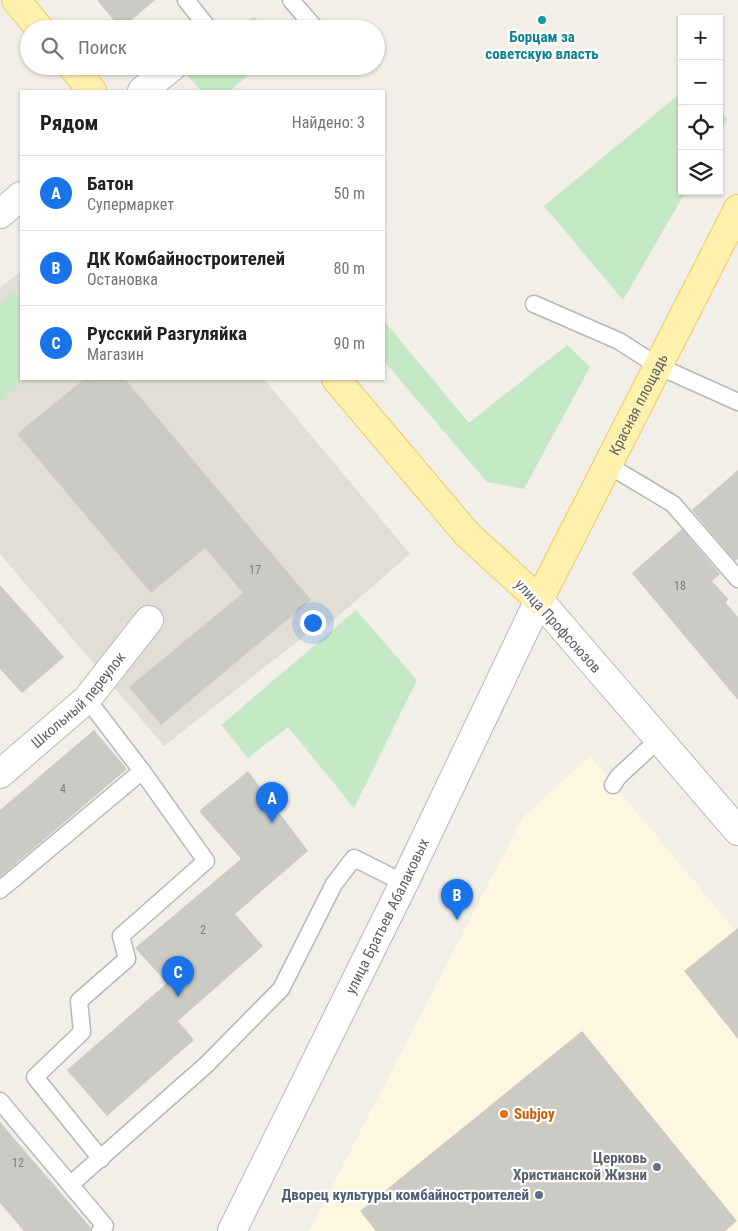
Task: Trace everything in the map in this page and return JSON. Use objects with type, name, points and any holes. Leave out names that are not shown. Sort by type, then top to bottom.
[{"type":"main road","points":[[16,0],[33,20]]},
{"type":"main road","points":[[79,75],[91,90]]},
{"type":"main road","name":"Красная площадь","points":[[539,600],[738,209]]},
{"type":"main road","name":"улица Профсоюзов","points":[[337,380],[467,534],[539,600]]},
{"type":"street","points":[[143,90],[162,75]]},
{"type":"street","points":[[0,214],[20,197]]},
{"type":"street","name":"улица Профсоюзов","points":[[539,600],[738,831]]},
{"type":"street","name":"улица Братьев Абалаковых","points":[[232,1231],[404,883],[539,600]]},
{"type":"street","name":"Школьный переулок","points":[[0,774],[87,699],[149,620]]},
{"type":"lane","points":[[186,0],[201,20]]},
{"type":"lane","points":[[291,0],[308,20]]},
{"type":"lane","points":[[534,304],[619,341],[658,366],[738,402]]},
{"type":"lane","points":[[608,465],[673,504],[738,578]]},
{"type":"lane","points":[[87,699],[206,860],[121,936],[127,958],[79,1001],[82,1032],[35,1077],[101,1159]]},
{"type":"lane","points":[[614,785],[618,777],[659,739]]},
{"type":"lane","points":[[0,890],[142,771]]},
{"type":"lane","points":[[71,1184],[206,1065],[281,989],[334,884],[354,858],[404,883]]},
{"type":"lane","points":[[0,1101],[105,1226],[100,1231]]},
{"type":"shaded area","points":[[20,272],[20,380],[265,380],[410,554],[328,625],[325,620],[164,746],[0,554],[0,288]]},
{"type":"shaded area","points":[[590,756],[738,934],[738,1231],[309,1231],[523,817]]},
{"type":"green space","points":[[187,75],[249,75],[231,90],[200,90]]},
{"type":"green space","points":[[678,95],[678,195],[684,195],[623,300],[544,206]]},
{"type":"green space","points":[[723,114],[727,119],[723,126]]},
{"type":"green space","points":[[14,292],[20,299],[20,380],[23,380],[0,402],[0,305]]},
{"type":"green space","points":[[385,322],[469,423],[567,345],[590,367],[524,489],[487,482],[385,362]]},
{"type":"green space","points":[[356,610],[417,680],[354,808],[288,727],[248,758],[221,725]]},
{"type":"building","points":[[97,0],[155,0],[132,20],[114,20]]},
{"type":"building","points":[[83,380],[126,380],[311,600],[161,725],[129,687],[243,593],[205,548],[151,593],[17,434]]},
{"type":"building","points":[[738,470],[738,559],[735,561],[692,510]]},
{"type":"building","points":[[682,529],[720,574],[712,581],[728,599],[726,603],[738,617],[738,700],[632,573]]},
{"type":"building","points":[[0,585],[64,657],[22,693],[0,669]]},
{"type":"building","points":[[94,730],[127,769],[0,877],[0,810]]},
{"type":"building","points":[[248,771],[308,851],[235,914],[263,946],[178,1021],[194,1040],[107,1116],[67,1070],[167,983],[135,948],[241,859],[199,811]]},
{"type":"building","points":[[738,928],[738,1039],[684,971]]},
{"type":"building","points":[[582,1031],[737,1221],[725,1231],[376,1231],[360,1211]]},
{"type":"building","points":[[0,1122],[91,1228],[90,1231],[24,1231],[0,1203]]},
{"type":"place","name":"Борцам за советскую власть","points":[[542,20]]},
{"type":"place","name":"Батон","points":[[272,823]]},
{"type":"place","name":"ДК Комбайностроителей","points":[[457,920]]},
{"type":"place","name":"Русский Разгуляйка","points":[[178,997]]},
{"type":"place","name":"Subjoy","points":[[504,1114]]},
{"type":"place","name":"Церковь Христианской Жизни","points":[[657,1167]]},
{"type":"place","name":"Дворец культуры комбайностроителей","points":[[539,1195]]}]
